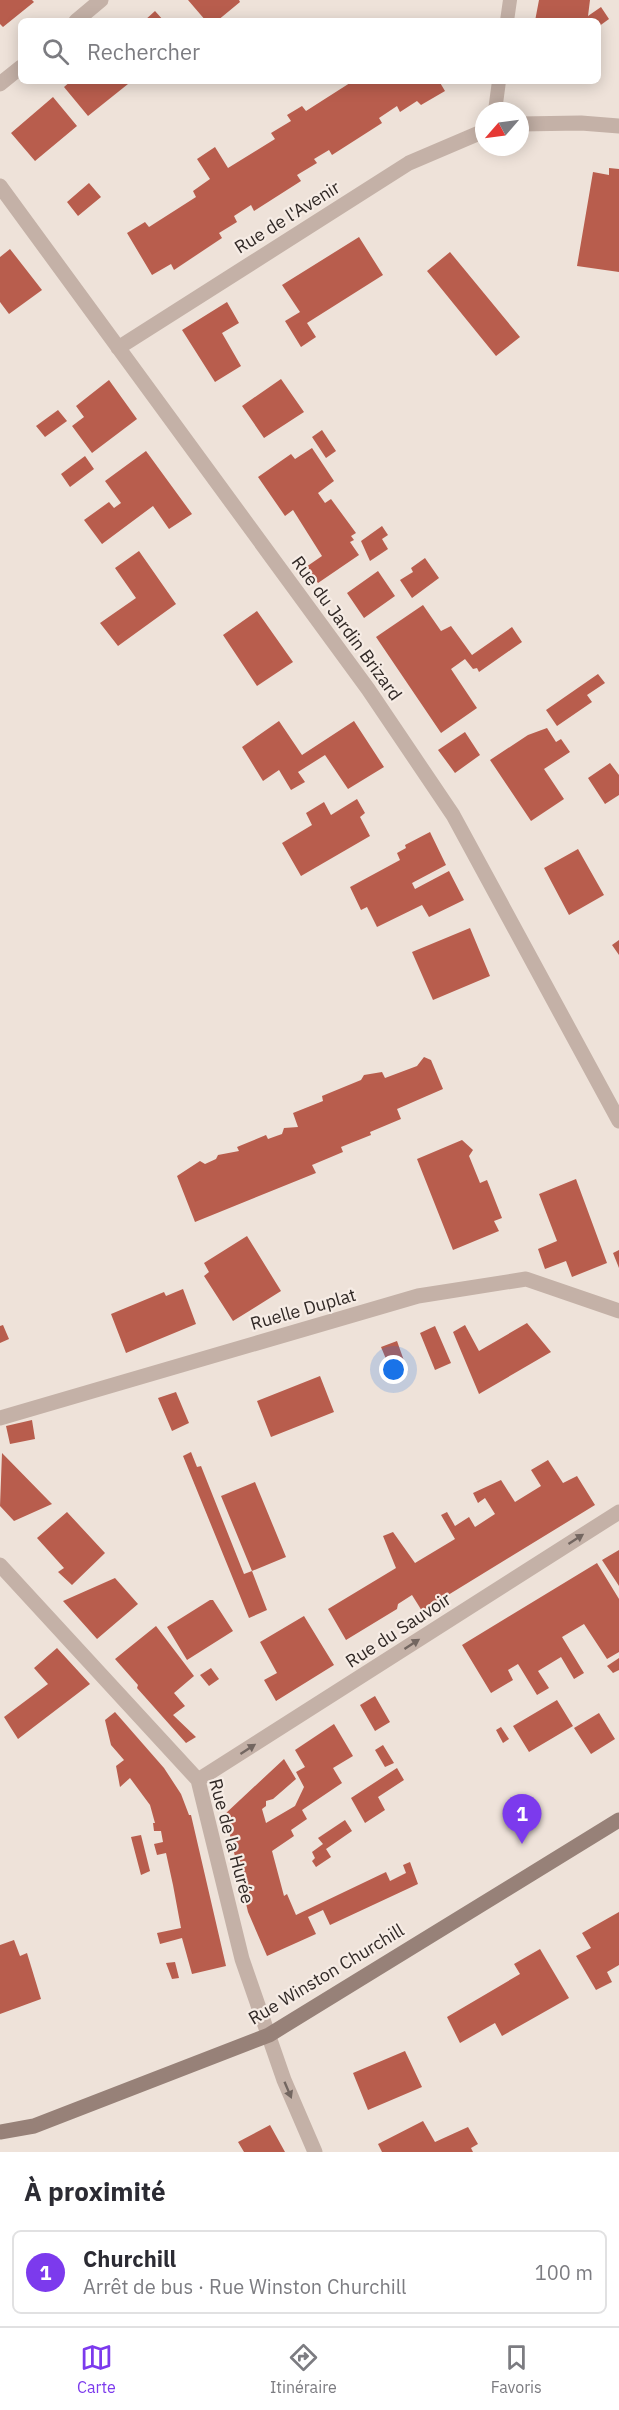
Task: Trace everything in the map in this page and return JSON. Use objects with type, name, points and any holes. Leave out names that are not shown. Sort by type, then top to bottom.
[{"type":"main road","name":"Rue Winston Churchill","points":[[0,2132],[34,2126],[269,2035],[619,1820]]},
{"type":"street","points":[[80,18],[101,0]]},
{"type":"street","points":[[0,84],[18,69]]},
{"type":"street","points":[[529,124],[581,123],[619,126]]},
{"type":"street","name":"Rue de l'Avenir","points":[[118,348],[409,163],[475,135]]},
{"type":"street","name":"Rue du Jardin Brizard","points":[[0,186],[368,688],[453,815],[619,1121]]},
{"type":"street","name":"Ruelle Duplat","points":[[0,1418],[418,1296],[526,1279],[619,1311]]},
{"type":"street","name":"Rue du Sauvoir","points":[[198,1780],[619,1512]]},
{"type":"street","name":"Rue de la Hurée","points":[[0,1565],[198,1780],[242,1959],[284,2080],[315,2152]]},
{"type":"lane","points":[[507,18],[510,0]]},
{"type":"lane","points":[[496,102],[499,84]]},
{"type":"building","points":[[0,0],[32,0],[34,2],[3,27],[0,24]]},
{"type":"building","points":[[188,0],[239,0],[240,2],[221,18],[203,18]]},
{"type":"building","points":[[539,0],[590,0],[588,16],[601,7],[609,19],[601,25],[601,18],[536,18]]},
{"type":"building","points":[[155,11],[161,18],[147,18]]},
{"type":"building","points":[[68,84],[128,84],[88,116],[64,87]]},
{"type":"building","points":[[348,84],[441,84],[445,91],[421,105],[417,101],[400,112],[397,106],[379,118],[382,123],[332,155],[329,150],[314,159],[317,163],[297,175],[301,181],[254,211],[251,205],[234,216],[237,222],[219,233],[222,238],[174,270],[171,264],[152,275],[127,233],[145,222],[149,227],[196,197],[193,191],[210,179],[197,159],[215,147],[228,168],[275,139],[271,133],[291,121],[287,115],[302,106],[306,111]]},
{"type":"building","points":[[53,97],[77,126],[35,161],[11,133]]},
{"type":"building","points":[[609,168],[619,169],[619,272],[577,266],[593,172],[609,175]]},
{"type":"building","points":[[89,183],[101,197],[78,216],[67,202]]},
{"type":"building","points":[[359,237],[383,275],[307,323],[316,337],[301,347],[285,321],[300,312],[282,285]]},
{"type":"building","points":[[10,249],[42,290],[9,314],[0,302],[0,257]]},
{"type":"building","points":[[450,252],[520,337],[496,356],[427,271]]},
{"type":"building","points":[[227,302],[239,323],[222,333],[241,366],[215,382],[182,330]]},
{"type":"building","points":[[281,379],[304,412],[264,438],[242,406]]},
{"type":"building","points":[[109,380],[137,419],[92,453],[72,426],[84,417],[76,406]]},
{"type":"building","points":[[58,410],[67,421],[45,437],[36,426]]},
{"type":"building","points":[[322,430],[336,451],[326,458],[312,437]]},
{"type":"building","points":[[312,448],[334,481],[318,493],[325,503],[331,499],[356,533],[351,536],[354,540],[350,542],[359,555],[318,583],[306,567],[322,556],[293,510],[285,516],[258,477],[291,454],[295,459]]},
{"type":"building","points":[[146,451],[192,514],[169,529],[153,506],[102,544],[84,520],[109,502],[114,508],[121,503],[105,481]]},
{"type":"building","points":[[85,456],[94,469],[70,487],[61,474]]},
{"type":"building","points":[[382,526],[388,535],[382,539],[388,549],[370,561],[361,541]]},
{"type":"building","points":[[139,551],[176,604],[118,646],[100,623],[136,598],[115,568]]},
{"type":"building","points":[[425,558],[439,578],[412,598],[400,580],[413,572],[411,568]]},
{"type":"building","points":[[378,571],[395,596],[364,618],[347,593]]},
{"type":"building","points":[[423,605],[441,631],[451,626],[472,655],[512,627],[522,642],[479,672],[477,668],[473,669],[465,659],[451,669],[477,708],[441,733],[376,637]]},
{"type":"building","points":[[257,611],[293,662],[257,686],[223,635]]},
{"type":"building","points":[[598,674],[605,683],[587,695],[592,702],[557,726],[546,710]]},
{"type":"building","points":[[279,721],[302,755],[354,721],[384,767],[348,789],[325,755],[298,772],[305,782],[291,790],[279,770],[263,781],[242,747]]},
{"type":"building","points":[[547,728],[556,742],[561,739],[570,752],[544,769],[564,799],[531,821],[490,760],[528,735]]},
{"type":"building","points":[[465,732],[480,755],[455,773],[438,750]]},
{"type":"building","points":[[610,763],[619,775],[619,795],[605,804],[588,778]]},
{"type":"building","points":[[357,799],[365,813],[360,817],[370,836],[301,876],[282,843],[312,825],[306,813],[324,802],[331,815]]},
{"type":"building","points":[[430,832],[446,865],[412,883],[415,889],[449,871],[464,900],[429,917],[422,905],[377,927],[367,907],[361,910],[350,887],[400,860],[397,853],[406,848],[405,845]]},
{"type":"building","points":[[578,849],[604,895],[569,915],[544,868]]},
{"type":"building","points":[[470,928],[490,976],[433,1000],[412,952]]},
{"type":"building","points":[[619,940],[619,955],[612,945]]},
{"type":"building","points":[[424,1057],[431,1060],[443,1089],[397,1109],[401,1119],[370,1132],[371,1135],[341,1147],[343,1152],[312,1165],[316,1173],[195,1222],[177,1176],[200,1161],[205,1164],[216,1159],[218,1155],[239,1151],[237,1147],[266,1135],[268,1139],[282,1134],[284,1128],[298,1127],[293,1113],[323,1101],[322,1096],[361,1080],[364,1075],[382,1072],[385,1078],[417,1066]]},
{"type":"building","points":[[462,1140],[473,1150],[469,1156],[480,1183],[487,1180],[502,1218],[494,1221],[499,1231],[453,1250],[417,1159]]},
{"type":"building","points":[[576,1179],[607,1263],[572,1277],[566,1261],[545,1269],[538,1249],[557,1241],[539,1194]]},
{"type":"building","points":[[247,1236],[281,1291],[233,1321],[204,1276],[209,1272],[204,1263]]},
{"type":"building","points":[[619,1250],[619,1268],[613,1253]]},
{"type":"building","points":[[183,1289],[196,1324],[126,1353],[111,1314],[164,1292],[166,1296]]},
{"type":"building","points":[[527,1323],[551,1352],[479,1394],[453,1332],[465,1325],[479,1351]]},
{"type":"building","points":[[3,1325],[9,1339],[0,1343],[0,1326]]},
{"type":"building","points":[[435,1326],[451,1363],[435,1370],[420,1333]]},
{"type":"building","points":[[397,1341],[408,1372],[394,1378],[381,1347]]},
{"type":"building","points":[[320,1376],[334,1412],[271,1437],[257,1401]]},
{"type":"building","points":[[176,1392],[189,1423],[172,1431],[158,1398]]},
{"type":"building","points":[[32,1420],[35,1439],[10,1444],[6,1426]]},
{"type":"building","points":[[191,1452],[197,1467],[201,1466],[244,1574],[252,1571],[267,1610],[249,1618],[183,1456]]},
{"type":"building","points":[[2,1453],[52,1504],[14,1521],[0,1506]]},
{"type":"building","points":[[548,1460],[563,1483],[577,1476],[595,1505],[422,1611],[412,1595],[398,1604],[397,1609],[346,1640],[328,1609],[396,1568],[383,1536],[393,1532],[415,1563],[455,1539],[441,1515],[447,1512],[455,1526],[469,1517],[475,1527],[495,1514],[485,1498],[478,1503],[473,1493],[501,1480],[515,1502],[541,1486],[531,1470]]},
{"type":"building","points":[[255,1482],[286,1557],[252,1571],[221,1496]]},
{"type":"building","points":[[67,1512],[105,1553],[72,1585],[58,1572],[64,1568],[37,1538]]},
{"type":"building","points":[[619,1550],[619,1586],[602,1560]]},
{"type":"building","points":[[597,1563],[619,1599],[619,1652],[607,1659],[584,1624],[562,1637],[584,1673],[574,1679],[561,1657],[538,1671],[549,1688],[537,1695],[518,1664],[508,1670],[513,1680],[491,1693],[462,1645]]},
{"type":"building","points":[[115,1578],[138,1604],[97,1639],[63,1601]]},
{"type":"building","points":[[213,1600],[233,1631],[187,1660],[167,1627]]},
{"type":"building","points":[[304,1616],[334,1665],[276,1701],[264,1680],[277,1673],[260,1642]]},
{"type":"building","points":[[156,1626],[194,1676],[174,1693],[185,1706],[173,1715],[196,1737],[186,1743],[137,1688],[138,1685],[115,1659]]},
{"type":"building","points":[[57,1648],[90,1684],[18,1739],[4,1717],[48,1684],[34,1668]]},
{"type":"building","points":[[619,1658],[619,1670],[613,1673],[607,1666]]},
{"type":"building","points":[[211,1668],[219,1679],[209,1686],[200,1675]]},
{"type":"building","points":[[375,1696],[390,1722],[375,1731],[360,1705]]},
{"type":"building","points":[[557,1700],[573,1726],[529,1752],[513,1726]]},
{"type":"building","points":[[115,1712],[164,1768],[191,1815],[226,1966],[192,1974],[182,1938],[160,1944],[157,1933],[181,1928],[173,1885],[166,1853],[157,1855],[154,1844],[163,1842],[161,1831],[154,1831],[153,1823],[155,1823],[150,1805],[130,1778],[120,1787],[116,1766],[124,1760],[111,1745],[105,1720]]},
{"type":"building","points":[[599,1713],[615,1739],[591,1754],[574,1728]]},
{"type":"building","points":[[334,1724],[353,1756],[333,1768],[342,1783],[302,1810],[307,1819],[291,1830],[294,1836],[272,1851],[284,1896],[287,1894],[296,1915],[386,1872],[390,1881],[406,1873],[403,1865],[410,1862],[418,1884],[330,1925],[323,1910],[308,1917],[316,1934],[267,1956],[248,1912],[225,1814],[284,1759],[296,1779],[273,1799],[266,1801],[266,1806],[262,1809],[266,1823],[295,1806],[304,1787],[296,1772],[305,1767],[295,1750]]},
{"type":"building","points":[[501,1727],[509,1739],[503,1743],[496,1730]]},
{"type":"building","points":[[383,1745],[394,1763],[385,1767],[375,1750]]},
{"type":"building","points":[[397,1768],[404,1780],[378,1797],[385,1810],[365,1823],[351,1798]]},
{"type":"building","points":[[345,1820],[352,1831],[326,1849],[331,1857],[316,1867],[312,1861],[315,1858],[312,1852],[323,1844],[318,1838]]},
{"type":"building","points":[[141,1835],[150,1871],[141,1875],[131,1837]]},
{"type":"building","points":[[619,1912],[619,1965],[607,1972],[612,1982],[596,1990],[576,1956],[591,1948],[582,1933]]},
{"type":"building","points":[[14,1940],[20,1956],[27,1953],[41,1999],[0,2014],[0,1945]]},
{"type":"building","points":[[540,1949],[569,1998],[502,2036],[495,2023],[460,2043],[447,2017],[520,1974],[514,1964]]},
{"type":"building","points":[[175,1962],[179,1978],[172,1979],[166,1963]]},
{"type":"building","points":[[405,2051],[422,2087],[368,2110],[353,2073]]},
{"type":"building","points":[[423,2121],[435,2142],[468,2127],[478,2144],[471,2148],[473,2152],[382,2152],[378,2144]]},
{"type":"building","points":[[270,2125],[285,2152],[244,2152],[238,2142]]},
{"type":"place","name":"Churchill","points":[[522,1844]]}]
